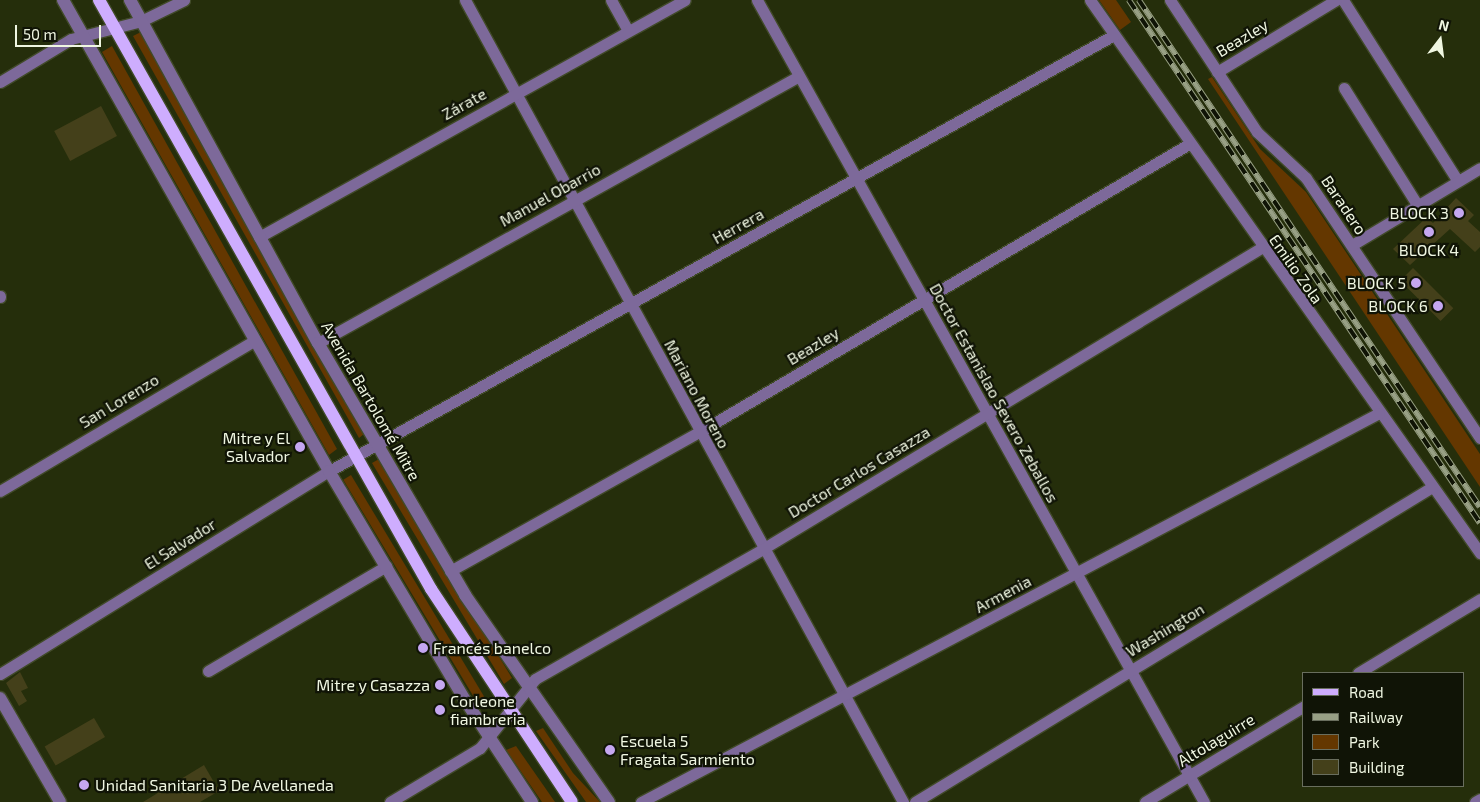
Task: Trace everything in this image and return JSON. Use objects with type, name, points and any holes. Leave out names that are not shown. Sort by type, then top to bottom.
[{"type":"main road","points":[[99,0],[355,458],[509,712],[572,802]]},
{"type":"street","points":[[63,0],[85,34],[330,471],[490,739],[532,802]]},
{"type":"street","name":"Avenida Bartolomé Mitre","points":[[130,0],[318,343],[450,571],[527,686],[609,802]]},
{"type":"street","points":[[0,82],[85,34],[141,21],[184,0]]},
{"type":"street","name":"Mariano Moreno","points":[[465,0],[517,93],[761,550],[903,802]]},
{"type":"street","points":[[611,0],[628,31]]},
{"type":"street","name":"Zárate","points":[[259,237],[684,0]]},
{"type":"street","name":"Doctor Estanislao Severo Zeballos","points":[[757,0],[857,178],[922,300],[1204,802]]},
{"type":"street","name":"Emilio Zola","points":[[1090,0],[1261,248],[1480,553]]},
{"type":"street","name":"Baradero","points":[[1170,0],[1257,132],[1302,174],[1478,430]]},
{"type":"street","name":"Beazley","points":[[1217,72],[1336,0]]},
{"type":"street","points":[[1343,0],[1458,181]]},
{"type":"street","name":"Herrera","points":[[378,445],[1114,35]]},
{"type":"street","name":"Manuel Obarrio","points":[[318,343],[799,76]]},
{"type":"street","points":[[1344,88],[1418,206]]},
{"type":"street","name":"Beazley","points":[[450,571],[699,432],[1189,144]]},
{"type":"street","points":[[1352,245],[1480,168]]},
{"type":"street","name":"Doctor Carlos Casazza","points":[[490,739],[527,686],[761,550],[1261,248]]},
{"type":"street","name":"San Lorenzo","points":[[0,491],[255,340]]},
{"type":"street","name":"Armenia","points":[[641,802],[1379,413]]},
{"type":"street","name":"El Salvador","points":[[0,674],[330,471],[378,445]]},
{"type":"street","name":"Washington","points":[[914,802],[1432,486]]},
{"type":"street","points":[[208,671],[386,566]]},
{"type":"street","points":[[1360,672],[1480,599]]},
{"type":"street","points":[[0,698],[60,802]]},
{"type":"street","name":"Altolaguirre","points":[[1145,802],[1302,707]]},
{"type":"street","points":[[390,802],[490,739]]},
{"type":"street","points":[[1475,802],[1480,799]]},
{"type":"green space","points":[[1099,0],[1116,0],[1131,22],[1120,30]]},
{"type":"green space","points":[[141,32],[364,434],[359,438],[133,36]]},
{"type":"green space","points":[[112,46],[337,449],[329,455],[102,52]]},
{"type":"green space","points":[[1212,77],[1260,149],[1306,192],[1480,454],[1480,487],[1208,79]]},
{"type":"green space","points":[[379,459],[512,678],[504,684],[372,463]]},
{"type":"green space","points":[[351,475],[484,697],[477,702],[343,480]]},
{"type":"green space","points":[[543,728],[573,773],[600,802],[586,802],[536,731]]},
{"type":"green space","points":[[516,746],[555,802],[542,802],[506,750]]},
{"type":"building","points":[[101,106],[117,136],[70,161],[54,131]]},
{"type":"building","points":[[1456,198],[1474,215],[1468,221],[1480,232],[1480,247],[1475,252],[1450,229],[1410,265],[1393,249],[1427,217],[1433,223]]},
{"type":"building","points":[[1413,268],[1453,308],[1441,321],[1400,281]]},
{"type":"building","points":[[20,672],[28,688],[21,691],[27,701],[19,706],[6,683]]},
{"type":"building","points":[[94,718],[105,737],[56,766],[45,746]]},
{"type":"building","points":[[204,765],[219,791],[200,802],[143,802]]},
{"type":"railway","points":[[1129,0],[1480,523]]},
{"type":"railway","points":[[1139,0],[1480,507]]},
{"type":"place","name":"BLOCK 3","points":[[1459,213]]},
{"type":"place","name":"BLOCK 4","points":[[1429,232]]},
{"type":"place","name":"BLOCK 5","points":[[1416,283]]},
{"type":"place","name":"BLOCK 6","points":[[1438,306]]},
{"type":"place","name":"Mitre y El Salvador","points":[[300,447]]},
{"type":"place","name":"Francés banelco","points":[[423,648]]},
{"type":"place","name":"Mitre y Casazza","points":[[440,685]]},
{"type":"place","name":"Corleone fiambreria","points":[[440,710]]},
{"type":"place","name":"Escuela 5 Fragata Sarmiento","points":[[610,750]]},
{"type":"place","name":"Unidad Sanitaria 3 De Avellaneda","points":[[84,785]]}]
